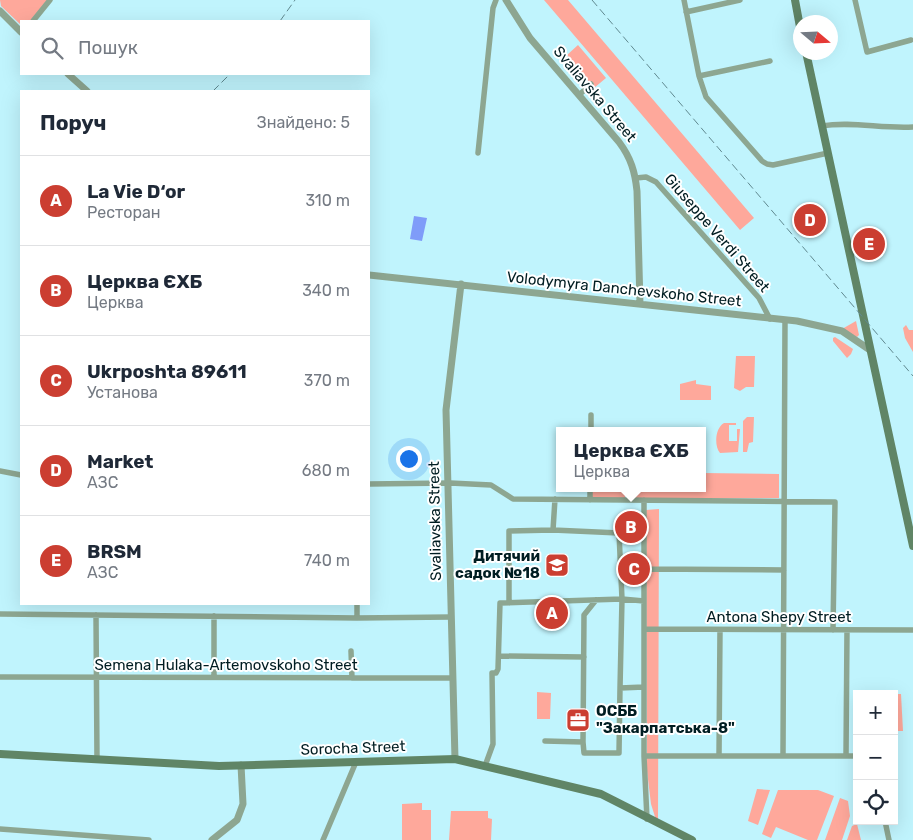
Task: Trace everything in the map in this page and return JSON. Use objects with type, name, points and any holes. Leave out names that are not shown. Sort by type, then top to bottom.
[{"type":"main road","points":[[795,0],[798,15]]},
{"type":"main road","points":[[808,60],[913,546]]},
{"type":"main road","name":"Sorocha Street","points":[[0,754],[202,765],[455,759],[601,794],[692,840]]},
{"type":"street","points":[[34,20],[50,0]]},
{"type":"street","points":[[478,153],[493,8],[496,0]]},
{"type":"street","name":"Svaliavska Street","points":[[506,0],[530,38],[625,150],[634,168],[636,178],[640,304]]},
{"type":"street","points":[[684,0],[703,89],[710,101],[762,161],[773,165],[828,153]]},
{"type":"street","points":[[686,12],[740,0]]},
{"type":"street","points":[[855,0],[866,52],[911,40]]},
{"type":"street","points":[[0,12],[20,31]]},
{"type":"street","points":[[0,17],[20,31]]},
{"type":"street","points":[[699,76],[770,61]]},
{"type":"street","points":[[69,75],[86,90]]},
{"type":"street","points":[[579,96],[591,84]]},
{"type":"street","points":[[822,126],[855,124],[886,128],[913,127]]},
{"type":"street","name":"Giuseppe Verdi Street","points":[[636,178],[646,177],[656,182],[759,298],[770,319]]},
{"type":"street","name":"Volodymyra Danchevskoho Street","points":[[370,274],[816,324],[842,331],[870,350]]},
{"type":"street","name":"Svaliavska Street","points":[[455,759],[446,410],[462,284]]},
{"type":"street","points":[[782,755],[785,320]]},
{"type":"street","points":[[591,415],[591,427]]},
{"type":"street","points":[[0,471],[20,475]]},
{"type":"street","points":[[370,484],[448,483],[491,485],[513,499],[835,502],[834,630]]},
{"type":"street","points":[[590,492],[590,500]]},
{"type":"street","points":[[553,530],[555,499]]},
{"type":"street","points":[[644,500],[644,756],[648,819]]},
{"type":"street","points":[[509,603],[509,531],[553,530],[619,533],[622,599],[619,753],[584,753],[584,615],[596,600]]},
{"type":"street","points":[[644,569],[784,570]]},
{"type":"street","points":[[485,766],[493,744],[492,674],[498,670],[500,603],[622,599],[644,601]]},
{"type":"street","points":[[357,605],[357,618]]},
{"type":"street","points":[[0,614],[357,618],[451,617]]},
{"type":"street","points":[[96,615],[97,760]]},
{"type":"street","points":[[214,616],[214,677]]},
{"type":"street","name":"Antona Shepy Street","points":[[644,629],[913,630]]},
{"type":"street","points":[[719,756],[720,630]]},
{"type":"street","points":[[846,756],[847,630]]},
{"type":"street","points":[[351,651],[352,678]]},
{"type":"street","points":[[499,656],[584,657]]},
{"type":"street","name":"Semena Hulaka-Artemovskoho Street","points":[[0,677],[452,678]]},
{"type":"street","points":[[620,688],[644,687]]},
{"type":"street","points":[[545,742],[583,742]]},
{"type":"street","points":[[644,756],[853,756]]},
{"type":"street","points":[[323,840],[356,762]]},
{"type":"street","points":[[212,840],[238,820],[243,804],[241,765]]},
{"type":"street","points":[[886,825],[889,840]]},
{"type":"street","points":[[0,829],[149,840]]},
{"type":"shaded area","points":[[0,0],[48,0],[31,20],[20,20],[20,24],[1,6]]},
{"type":"shaded area","points":[[544,0],[568,0],[754,218],[740,230]]},
{"type":"shaded area","points":[[578,45],[606,78],[594,88],[567,55]]},
{"type":"shaded area","points":[[856,321],[859,335],[857,337],[842,329]]},
{"type":"shaded area","points":[[906,325],[909,330],[913,330],[913,352],[905,338],[903,328]]},
{"type":"shaded area","points":[[835,337],[853,349],[847,358],[833,341]]},
{"type":"shaded area","points":[[736,356],[755,356],[754,387],[746,387],[740,391],[734,388]]},
{"type":"shaded area","points":[[696,380],[696,384],[711,386],[711,400],[680,400],[680,384]]},
{"type":"shaded area","points":[[747,417],[754,417],[753,442],[749,443],[747,452],[743,452],[743,421]]},
{"type":"shaded area","points":[[724,423],[736,423],[736,425],[729,425],[729,441],[737,441],[737,429],[740,429],[738,452],[720,453],[718,450],[716,442],[717,433]]},
{"type":"shaded area","points":[[706,473],[779,474],[779,498],[632,499],[632,492],[706,492]]},
{"type":"shaded area","points":[[592,492],[625,492],[625,499],[592,499]]},
{"type":"shaded area","points":[[659,509],[658,820],[656,820],[651,804],[647,771],[646,510]]},
{"type":"shaded area","points":[[537,692],[551,693],[550,719],[537,719]]},
{"type":"shaded area","points":[[898,694],[901,694],[903,731],[898,731]]},
{"type":"shaded area","points":[[757,789],[770,790],[758,825],[748,821]]},
{"type":"shaded area","points":[[778,790],[818,790],[834,796],[817,840],[808,840],[776,827],[771,838],[762,834]]},
{"type":"shaded area","points":[[840,798],[848,801],[850,816],[842,840],[825,840]]},
{"type":"shaded area","points":[[422,803],[422,810],[431,810],[431,840],[402,840],[402,804]]},
{"type":"shaded area","points":[[451,811],[488,811],[488,818],[492,819],[491,840],[449,840]]},
{"type":"shaded area","points":[[857,825],[861,840],[847,840],[852,826]]},
{"type":"water","points":[[414,216],[427,218],[422,241],[410,239]]},
{"type":"railway","points":[[281,20],[295,0]]},
{"type":"railway","points":[[592,0],[913,376]]},
{"type":"railway","points":[[214,90],[229,75]]},
{"type":"place","name":"Market","points":[[810,220]]},
{"type":"place","name":"BRSM","points":[[869,244]]},
{"type":"place","name":"Церква ЄХБ","points":[[631,527]]},
{"type":"place","name":"Дитячий садок №18","points":[[557,565]]},
{"type":"place","name":"Ukrposhta 89611","points":[[634,569]]},
{"type":"place","name":"La Vie D‘or","points":[[552,613]]},
{"type":"place","name":"ОСББ \"Закарпатська-8\"","points":[[578,720]]}]
